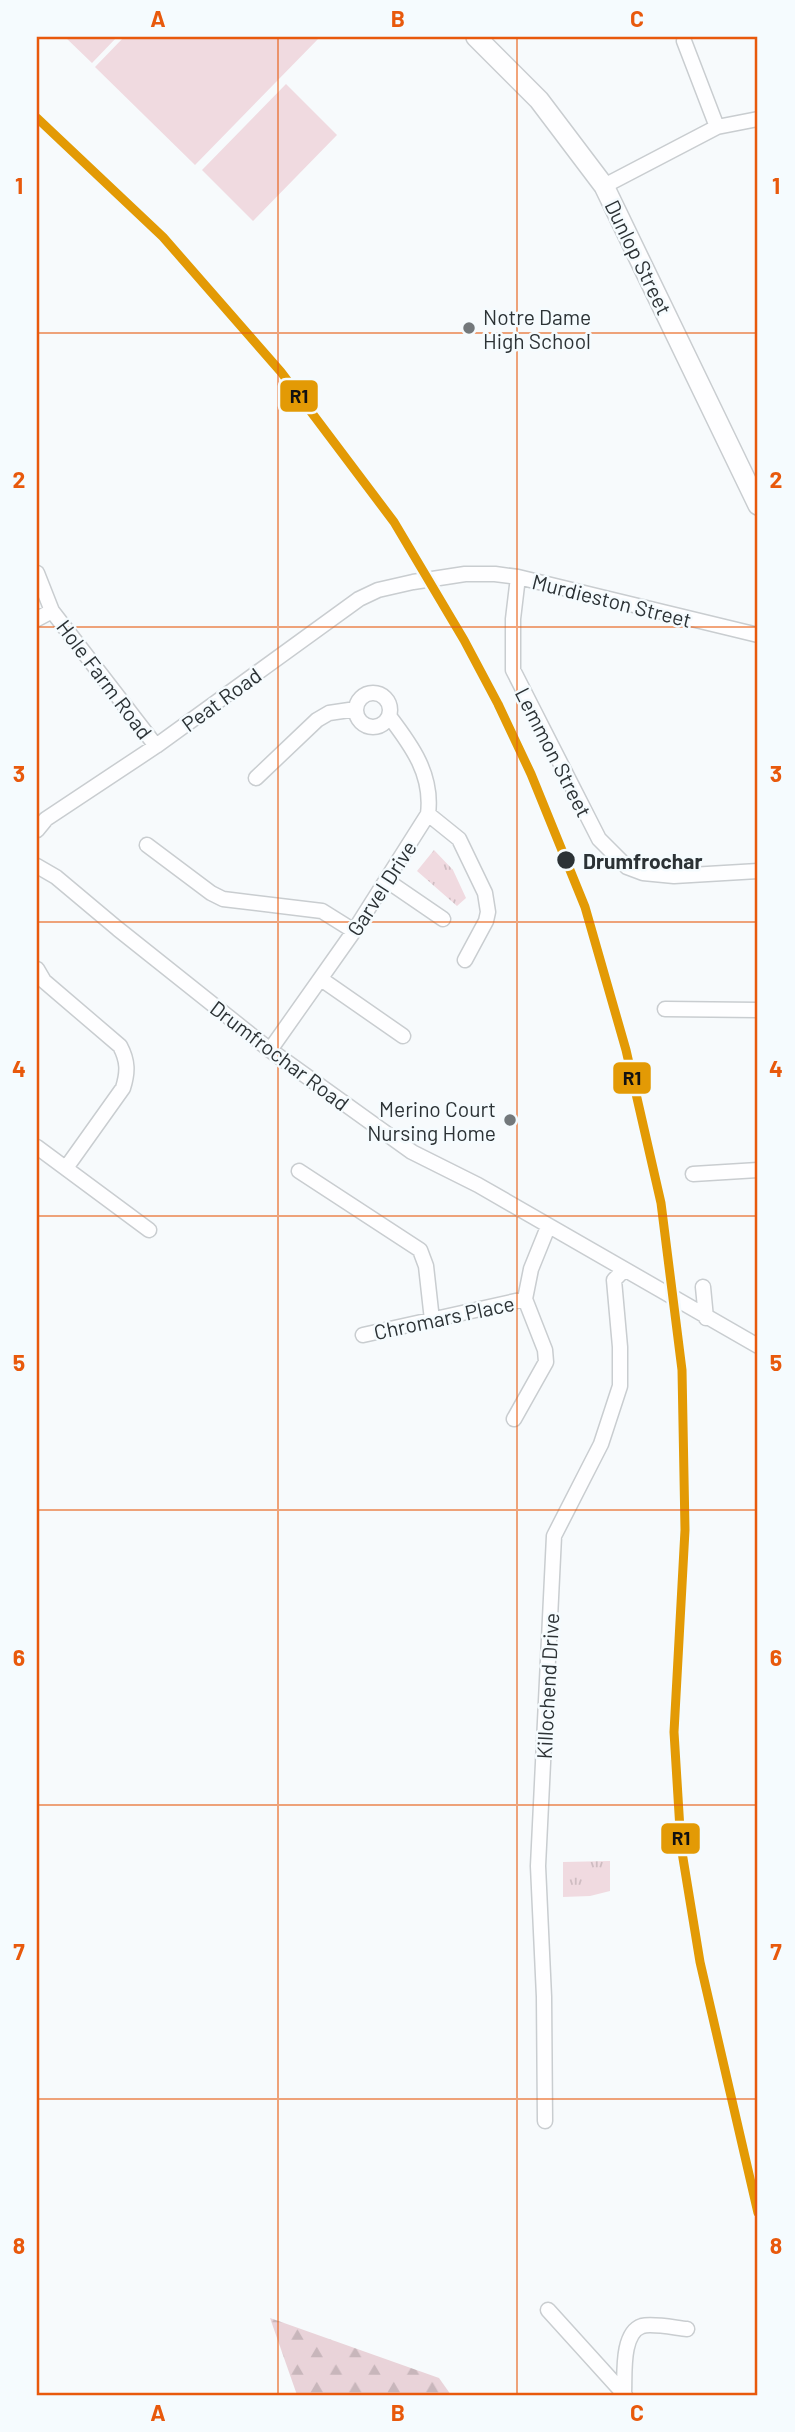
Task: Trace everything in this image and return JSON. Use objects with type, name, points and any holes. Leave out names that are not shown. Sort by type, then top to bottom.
[{"type":"main road","name":"Dunlop Street","points":[[476,37],[539,100],[604,186],[758,505]]},
{"type":"street","points":[[684,41],[717,127]]},
{"type":"street","points":[[604,186],[717,127],[758,119]]},
{"type":"street","name":"Hole Farm Road","points":[[37,573],[52,611],[156,746]]},
{"type":"street","name":"Murdieston Street","points":[[413,582],[465,574],[518,577],[758,635]]},
{"type":"street","name":"Lemmon Street","points":[[518,577],[513,619],[513,670],[599,839],[626,867],[643,873],[674,876],[758,871]]},
{"type":"street","name":"Peat Road","points":[[37,830],[47,819],[156,746],[359,599],[379,590],[413,582]]},
{"type":"street","points":[[37,619],[52,611]]},
{"type":"street","points":[[389,716],[379,726],[370,727],[358,719],[356,709],[363,697],[376,694],[388,702],[389,716],[420,762],[428,785],[428,814],[459,839],[485,893],[488,912],[486,922],[465,960]]},
{"type":"street","points":[[256,778],[317,719],[329,713],[356,709]]},
{"type":"street","name":"Garvel Drive","points":[[270,1050],[354,931],[428,814]]},
{"type":"street","points":[[146,845],[211,894],[223,898],[322,911],[354,931]]},
{"type":"street","name":"Drumfrochar Road","points":[[37,866],[57,877],[270,1050],[412,1152],[478,1185],[758,1346]]},
{"type":"street","points":[[386,880],[443,919]]},
{"type":"street","points":[[37,969],[44,981],[120,1046],[126,1058],[127,1074],[123,1088],[66,1168]]},
{"type":"street","points":[[321,979],[403,1036]]},
{"type":"street","points":[[665,1009],[758,1010]]},
{"type":"street","points":[[37,1147],[149,1230]]},
{"type":"street","points":[[693,1174],[758,1170]]},
{"type":"street","points":[[299,1171],[420,1250],[426,1266],[432,1320]]},
{"type":"street","points":[[514,1419],[546,1363],[545,1350],[525,1300],[531,1269],[548,1227]]},
{"type":"street","name":"Killochend Drive","points":[[545,2122],[544,1997],[538,1866],[554,1536],[601,1444],[620,1386],[620,1347],[614,1280],[624,1270]]},
{"type":"street","points":[[703,1287],[703,1316]]},
{"type":"street","name":"Chromars Place","points":[[363,1335],[525,1300]]},
{"type":"street","points":[[548,2310],[625,2394]]},
{"type":"street","points":[[625,2394],[626,2344],[635,2330],[642,2326],[687,2329]]},
{"type":"green space","points":[[65,37],[117,37],[92,63]]},
{"type":"green space","points":[[124,37],[320,37],[195,165],[95,67]]},
{"type":"green space","points":[[286,84],[337,135],[253,221],[202,170]]},
{"type":"green space","points":[[434,850],[453,870],[466,898],[457,906],[417,871]]},
{"type":"green space","points":[[610,1861],[610,1891],[590,1896],[563,1897],[563,1862]]},
{"type":"green space","points":[[270,2318],[439,2378],[451,2395],[297,2395]]},
{"type":"transit line","name":"R1","points":[[37,118],[163,237],[281,372],[394,522],[464,640],[498,704],[531,774],[585,907],[626,1050],[661,1203],[682,1370],[685,1530],[674,1732],[681,1846],[700,1962],[758,2213]]},
{"type":"place","name":"Notre Dame High School","points":[[469,328]]},
{"type":"place","name":"Drumfrochar","points":[[566,860]]},
{"type":"place","name":"Merino Court Nursing Home","points":[[510,1120]]}]
